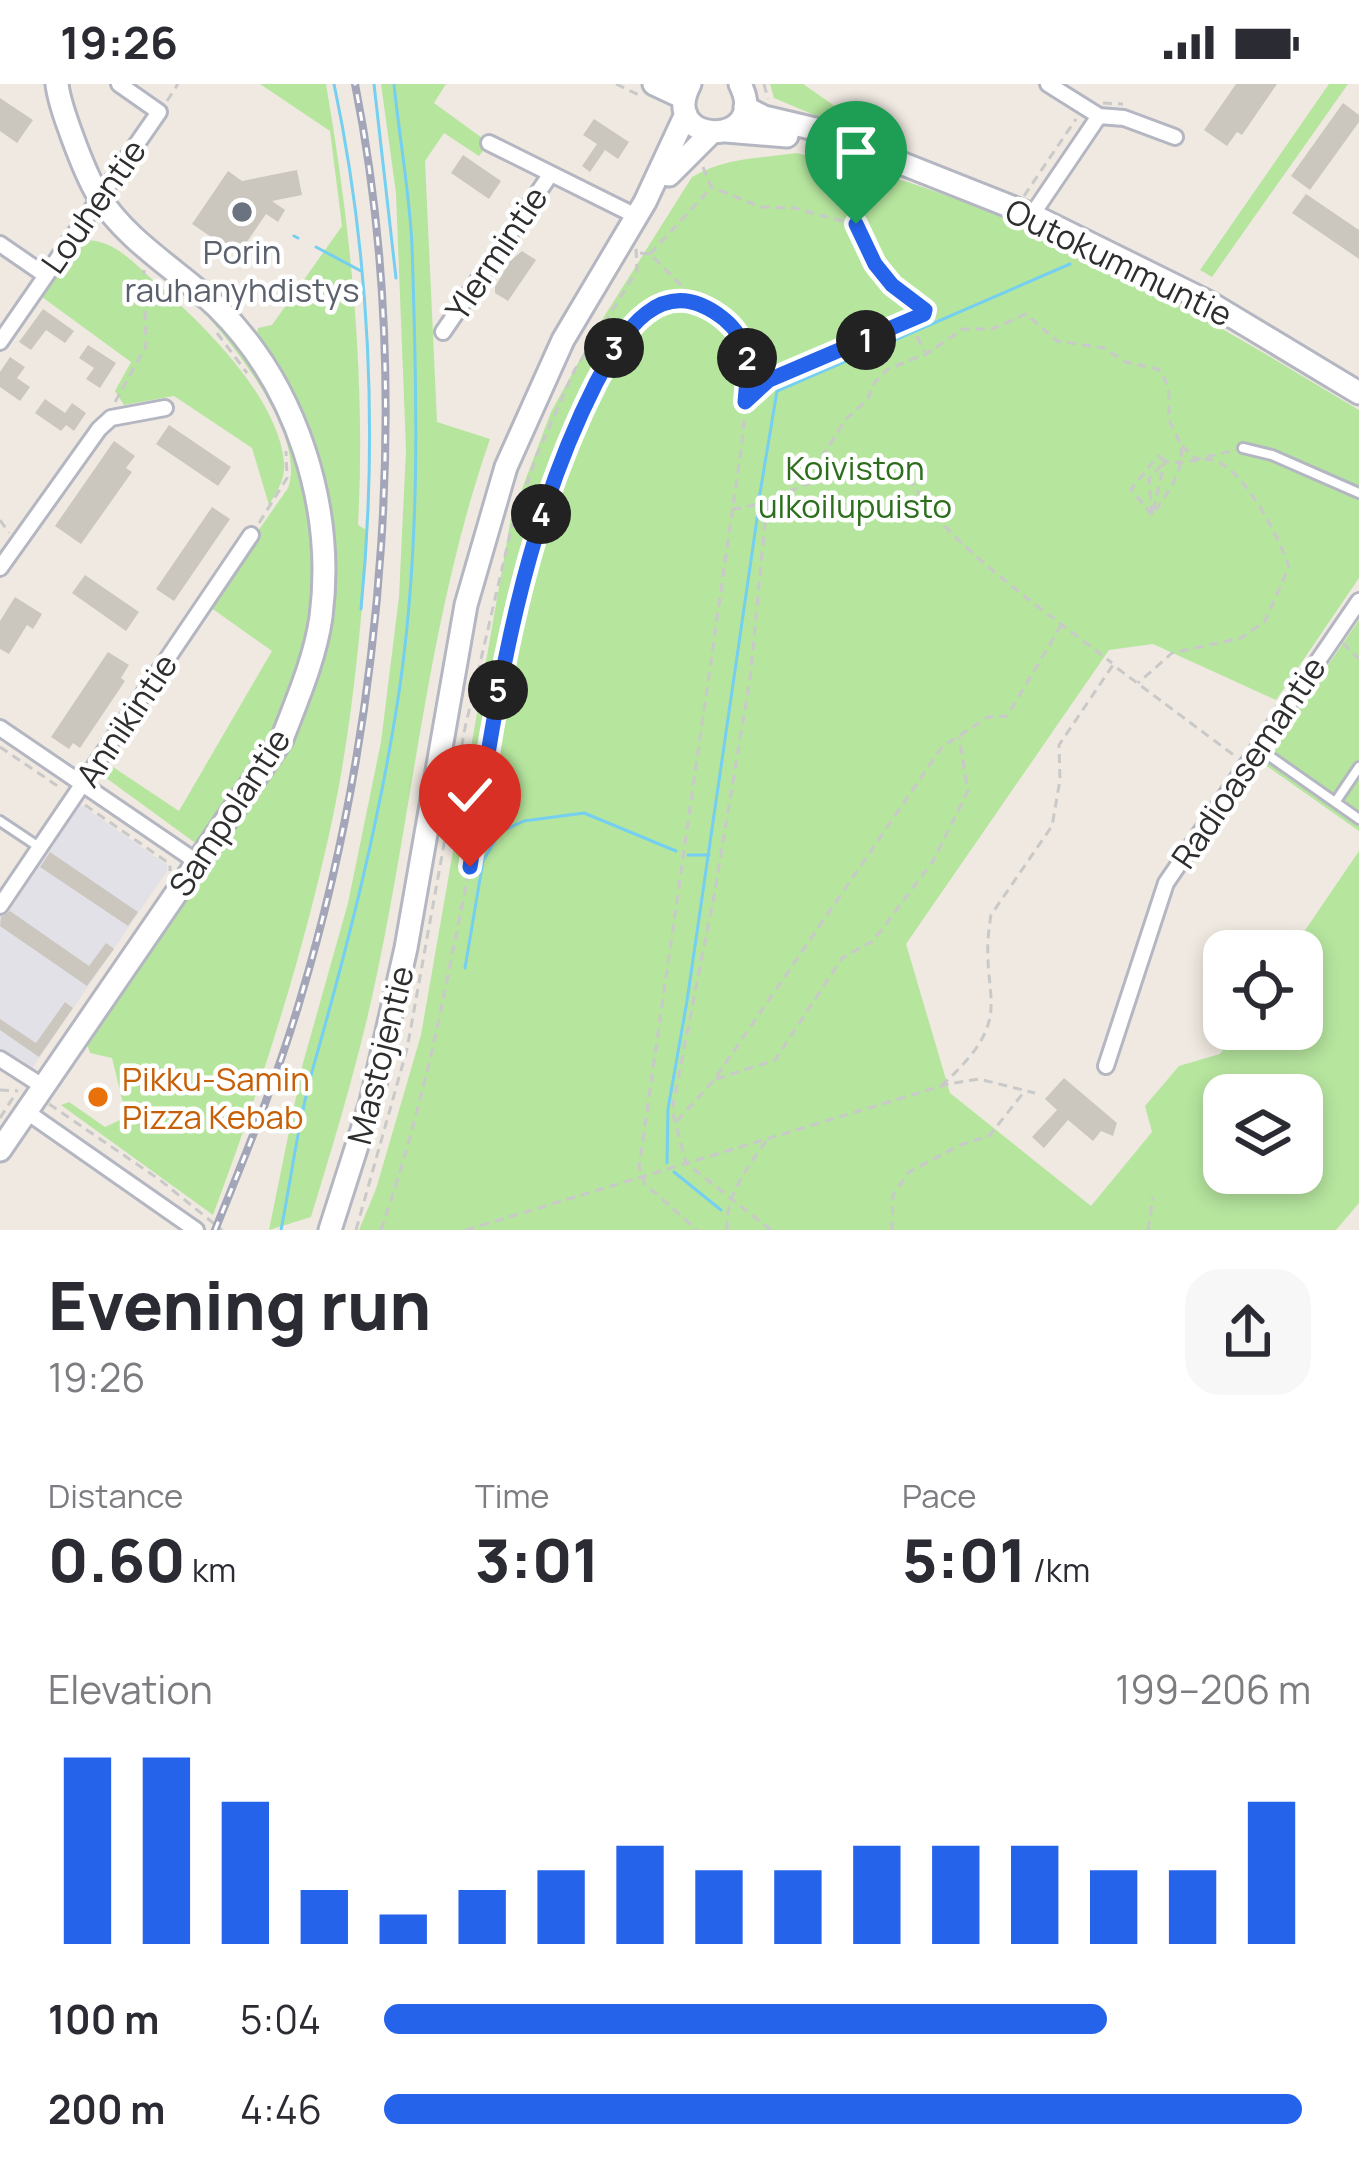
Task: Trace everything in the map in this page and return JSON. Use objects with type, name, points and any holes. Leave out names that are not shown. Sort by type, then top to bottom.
[{"type":"street","name":"Sampolantie","points":[[0,1150],[31,1097],[282,739],[305,680],[321,618],[322,544],[314,480],[292,418],[259,358],[219,309],[128,230],[98,196],[76,148],[57,84]]},
{"type":"street","name":"Louhentie","points":[[0,341],[159,112],[119,84]]},
{"type":"street","points":[[654,84],[687,99],[696,127],[718,132]]},
{"type":"street","points":[[1048,84],[1099,116],[1124,118],[1175,136]]},
{"type":"street","name":"Mastojentie","points":[[330,1230],[381,1058],[406,948],[466,605],[506,467],[563,340],[639,219],[718,132],[739,122],[744,91]]},
{"type":"street","name":"Outokummuntie","points":[[744,91],[764,117],[815,129],[1032,215],[1208,302],[1359,393]]},
{"type":"street","name":"Mastojentie","points":[[639,219],[687,99]]},
{"type":"street","points":[[1032,215],[1099,116]]},
{"type":"street","name":"Outokummuntie","points":[[718,132],[759,131],[870,152]]},
{"type":"street","name":"Ylermintie","points":[[490,143],[639,219]]},
{"type":"street","name":"Ylermintie","points":[[442,332],[550,175]]},
{"type":"street","points":[[0,244],[44,274]]},
{"type":"street","points":[[3,555],[111,418],[164,408]]},
{"type":"street","name":"Annikintie","points":[[0,906],[251,535]]},
{"type":"street","name":"Radioasemantie","points":[[1106,1066],[1166,883],[1359,602]]},
{"type":"street","points":[[0,728],[78,791],[197,862]]},
{"type":"street","points":[[0,1059],[31,1097],[196,1230]]},
{"type":"lane","points":[[1244,448],[1272,455],[1359,493]]},
{"type":"lane","points":[[1257,747],[1359,819]]},
{"type":"lane","points":[[1336,801],[1359,767]]},
{"type":"lane","points":[[0,821],[40,848]]},
{"type":"path","points":[[159,112],[178,84]]},
{"type":"path","points":[[701,162],[712,187],[761,207],[794,208],[861,226],[875,264],[892,285],[925,310],[911,325],[769,380],[745,402]]},
{"type":"path","points":[[650,254],[712,187]]},
{"type":"path","points":[[356,1230],[406,1049],[465,728],[511,530],[574,371],[637,271],[639,219]]},
{"type":"path","points":[[637,253],[650,254],[696,301]]},
{"type":"path","points":[[144,267],[158,280]]},
{"type":"path","points":[[381,1230],[427,1081],[470,867],[502,663],[545,502],[574,427],[619,339],[638,318],[677,299],[696,301],[725,320],[744,340],[748,363],[732,509],[639,1167],[645,1184],[697,1230]]},
{"type":"path","points":[[813,484],[811,473],[846,419],[867,400],[875,382],[888,369],[926,354],[963,329],[992,329],[1026,314],[1057,341],[1104,347],[1126,362],[1158,369],[1170,386],[1169,415],[1181,445],[1196,459],[1220,462],[1253,497],[1279,537],[1289,567],[1265,621],[1241,638],[1172,653],[1138,683]]},
{"type":"path","points":[[911,325],[926,354]]},
{"type":"path","points":[[212,326],[254,382]]},
{"type":"path","points":[[251,535],[287,478],[284,444]]},
{"type":"path","points":[[1152,515],[1174,483],[1181,445]]},
{"type":"path","points":[[1152,515],[1132,489],[1159,456],[1178,466],[1244,448]]},
{"type":"path","points":[[1152,515],[1149,478],[1165,461]]},
{"type":"path","points":[[1152,515],[1165,461]]},
{"type":"path","points":[[732,509],[772,502],[832,476],[880,475],[914,485],[926,508],[954,535],[1245,764]]},
{"type":"path","points":[[771,1230],[730,1202],[686,1162],[672,1110],[750,679],[765,523],[772,502]]},
{"type":"path","points":[[676,1122],[714,1080],[942,747],[988,717],[1006,716],[1062,624]]},
{"type":"path","points":[[1335,635],[1359,659]]},
{"type":"path","points":[[941,1086],[969,1060],[989,1029],[991,915],[1052,826],[1060,780],[1059,746],[1113,664]]},
{"type":"path","points":[[714,1080],[775,1060],[842,958],[873,941],[933,861],[968,790],[959,736]]},
{"type":"path","points":[[0,747],[78,791],[170,864],[170,872]]},
{"type":"path","points":[[466,1230],[941,1086],[979,1079],[1035,1093]]},
{"type":"path","points":[[0,1090],[31,1097],[160,1180],[222,1230]]},
{"type":"path","points":[[892,1230],[893,1195],[909,1172],[988,1136],[1025,1091]]},
{"type":"path","points":[[0,1118],[31,1097]]},
{"type":"path","points":[[727,1230],[736,1186],[768,1138]]},
{"type":"path","points":[[1148,1230],[1153,1197]]},
{"type":"shaded area","points":[[77,802],[167,865],[167,871],[31,1070],[0,1048],[0,916]]},
{"type":"green space","points":[[260,84],[326,84],[354,304],[360,414],[358,525],[368,531],[355,677],[332,821],[280,1020],[213,1215],[61,1105],[69,1102],[105,1127],[120,1120],[123,1103],[112,1058],[90,1053],[87,1044],[276,761],[331,538],[256,341],[258,328],[272,325],[342,226],[330,131]]},
{"type":"green space","points":[[381,84],[446,84],[434,103],[489,143],[479,156],[444,133],[425,161],[437,422],[490,439],[452,569],[378,969],[348,1094],[311,1217],[269,1230],[303,1063],[348,903],[381,742],[399,597],[406,450],[396,193]]},
{"type":"green space","points":[[770,84],[803,84],[875,134],[838,125],[774,98]]},
{"type":"green space","points":[[1329,84],[1348,84],[1212,277],[1200,270]]},
{"type":"green space","name":"Koiviston ulkoilupuisto","points":[[796,153],[946,195],[1018,224],[1158,293],[1359,410],[1359,578],[1276,700],[1153,644],[1109,650],[906,944],[950,1093],[1091,1206],[1152,1132],[1145,1106],[1179,1066],[1223,1050],[1323,1050],[1323,930],[1305,930],[1359,851],[1359,1203],[1336,1230],[359,1230],[376,1189],[421,1035],[511,518],[551,412],[600,323],[692,177],[730,162]]},
{"type":"green space","points":[[113,225],[210,310],[255,365],[300,459],[311,510],[316,562],[313,615],[302,666],[266,747],[204,838],[194,842],[98,772],[104,761],[179,811],[272,651],[210,607],[210,600],[288,488],[291,469],[281,425],[242,359],[191,300],[111,231]]},
{"type":"green space","points":[[87,240],[107,244],[133,261],[216,341],[253,388],[279,437],[284,462],[282,479],[269,505],[252,448],[174,396],[124,405],[115,391],[131,362],[42,297],[76,246]]},
{"type":"green space","points":[[1359,620],[1359,831],[1261,762]]},
{"type":"building","points":[[1236,84],[1277,84],[1242,135],[1237,132],[1227,146],[1204,130]]},
{"type":"building","points":[[0,98],[33,120],[17,143],[0,131]]},
{"type":"building","points":[[1343,103],[1359,115],[1359,122],[1310,190],[1291,176]]},
{"type":"building","points":[[594,119],[629,142],[618,159],[605,150],[590,172],[582,166],[597,144],[583,135]]},
{"type":"building","points":[[463,155],[501,181],[489,199],[451,173]]},
{"type":"building","name":"Porin rauhanyhdistys","points":[[297,170],[302,195],[272,201],[285,210],[278,222],[266,214],[238,255],[192,224],[228,171],[242,181]]},
{"type":"building","points":[[1306,194],[1359,230],[1359,259],[1292,213]]},
{"type":"building","points":[[522,251],[536,260],[508,301],[495,293],[495,287],[510,261]]},
{"type":"building","points":[[43,309],[74,331],[65,343],[46,330],[31,350],[19,342]]},
{"type":"building","points":[[88,345],[116,363],[100,388],[86,379],[94,368],[79,358]]},
{"type":"building","points":[[10,357],[25,367],[17,378],[30,387],[20,401],[0,387],[0,372]]},
{"type":"building","points":[[45,399],[65,413],[72,403],[86,413],[74,431],[66,425],[61,431],[35,413]]},
{"type":"building","points":[[169,425],[231,467],[218,486],[156,444]]},
{"type":"building","points":[[114,441],[135,456],[126,468],[132,472],[81,544],[55,526]]},
{"type":"building","points":[[212,507],[230,519],[174,601],[156,589]]},
{"type":"building","points":[[85,575],[139,612],[126,631],[72,593]]},
{"type":"building","points":[[15,597],[42,614],[33,629],[27,625],[9,654],[0,649],[0,621]]},
{"type":"building","points":[[108,652],[129,665],[121,678],[125,681],[80,748],[73,743],[69,749],[51,737]]},
{"type":"building","points":[[50,852],[138,912],[128,926],[40,867]]},
{"type":"building","points":[[10,911],[89,966],[106,943],[114,949],[87,986],[0,926],[1,917]]},
{"type":"building","points":[[65,1002],[73,1008],[39,1057],[0,1030],[0,1019],[36,1043]]},
{"type":"building","points":[[1064,1078],[1117,1123],[1113,1136],[1101,1131],[1093,1141],[1068,1120],[1044,1148],[1032,1137],[1057,1110],[1045,1099]]},
{"type":"waterway","points":[[334,84],[356,213],[367,345],[369,478],[361,609]]},
{"type":"waterway","points":[[374,84],[396,278]]},
{"type":"waterway","points":[[281,1230],[304,1103],[372,836],[390,745],[411,586],[416,472],[411,227],[394,84]]},
{"type":"waterway","points":[[294,236],[298,238]]},
{"type":"waterway","points":[[316,247],[361,271]]},
{"type":"waterway","points":[[759,499],[777,391],[1070,264]]},
{"type":"waterway","points":[[667,1163],[668,1109],[758,512]]},
{"type":"waterway","points":[[465,968],[483,861],[500,832],[524,821],[584,813],[676,851]]},
{"type":"waterway","points":[[688,855],[709,855]]},
{"type":"waterway","points":[[674,1172],[721,1210]]},
{"type":"railway","points":[[215,1230],[300,1000],[353,778],[370,663],[381,545],[383,310],[373,195],[355,84]]},
{"type":"place","name":"Porin rauhanyhdistys","points":[[242,212]]},
{"type":"place","name":"Pikku-Samin Pizza Kebab","points":[[98,1097]]},
{"type":"route","points":[[470,867],[502,663],[539,520],[574,427],[619,339],[638,318],[664,304],[677,299],[696,301],[744,340],[748,363],[745,402],[769,380],[924,314],[875,264],[861,226],[856,224]]}]
